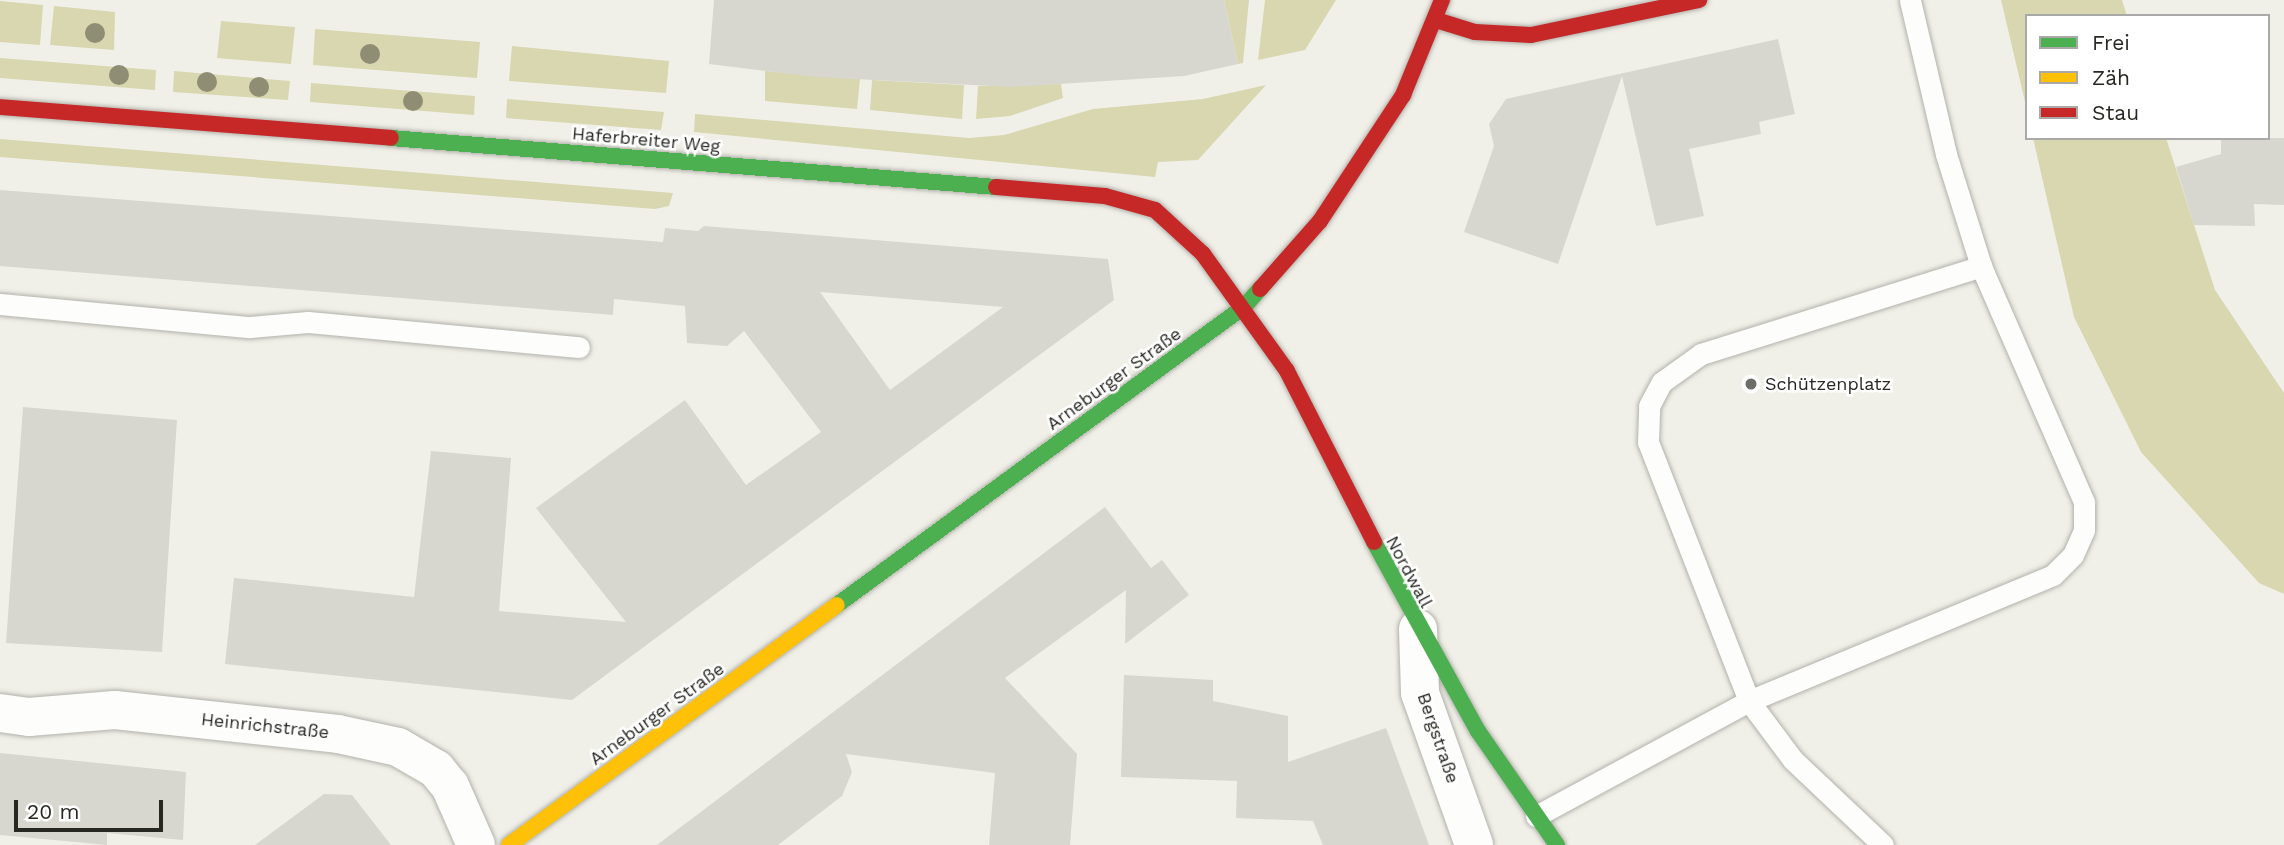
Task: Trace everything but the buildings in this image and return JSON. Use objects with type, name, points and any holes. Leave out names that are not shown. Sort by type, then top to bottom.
[{"type":"street","name":"Arneburger Straße","points":[[509,845],[1245,306],[1289,260],[1352,173],[1403,95],[1442,0]]},
{"type":"street","points":[[1436,20],[1475,32],[1531,35],[1699,0]]},
{"type":"street","name":"Haferbreiter Weg","points":[[0,107],[1105,196],[1162,214],[1203,254],[1245,306]]},
{"type":"street","name":"Nordwall","points":[[1245,306],[1287,371],[1418,629],[1478,731],[1557,845]]},
{"type":"street","name":"Bergstraße","points":[[1418,629],[1420,693],[1474,845]]},
{"type":"street","name":"Heinrichstraße","points":[[0,713],[29,717],[115,710],[338,734],[398,747],[436,769],[450,786],[476,845]]},
{"type":"lane","points":[[1536,816],[1749,701],[2053,575],[2073,555],[2084,530],[2084,502],[1981,266],[1946,154],[1910,0]]},
{"type":"lane","points":[[1883,845],[1793,760],[1749,701],[1648,442],[1649,406],[1662,382],[1701,354],[1981,266]]},
{"type":"lane","points":[[0,304],[250,327],[308,322],[579,347]]},
{"type":"green space","points":[[1224,0],[1249,0],[1243,63],[1238,64]]},
{"type":"green space","points":[[1265,0],[1336,0],[1305,50],[1258,60]]},
{"type":"green space","points":[[2001,0],[2122,0],[2126,14],[2025,14],[2025,102]]},
{"type":"green space","points":[[0,1],[43,5],[40,45],[0,42]]},
{"type":"green space","points":[[54,6],[115,12],[114,50],[50,45]]},
{"type":"green space","points":[[221,21],[295,27],[291,64],[217,58]]},
{"type":"green space","points":[[315,29],[480,42],[477,78],[313,65]]},
{"type":"green space","points":[[512,46],[669,61],[666,93],[509,81]]},
{"type":"green space","points":[[0,58],[156,70],[155,90],[0,78]]},
{"type":"green space","points":[[174,71],[290,81],[288,100],[173,92]]},
{"type":"green space","points":[[765,71],[860,79],[857,109],[765,101]]},
{"type":"green space","points":[[872,80],[964,85],[962,119],[870,110]]},
{"type":"green space","points":[[311,83],[475,96],[474,115],[310,102]]},
{"type":"green space","points":[[1061,84],[1063,98],[1010,116],[976,119],[978,86]]},
{"type":"green space","points":[[1266,85],[1198,160],[1158,162],[1155,177],[694,132],[695,114],[969,138],[1004,135],[1093,109],[1203,99]]},
{"type":"green space","points":[[507,99],[664,112],[661,130],[506,118]]},
{"type":"green space","points":[[0,139],[673,193],[669,206],[655,209],[0,157]]},
{"type":"green space","points":[[2033,140],[2167,140],[2215,290],[2284,393],[2284,594],[2259,583],[2141,452],[2074,317]]},
{"type":"traffic: fast","points":[[391,138],[996,187]]},
{"type":"traffic: fast","points":[[837,605],[1245,306],[1260,289]]},
{"type":"traffic: fast","points":[[1374,542],[1478,731],[1557,845]]},
{"type":"traffic: slow","points":[[509,845],[837,605]]},
{"type":"traffic: jam","points":[[1260,289],[1320,221],[1403,95],[1442,0]]},
{"type":"traffic: jam","points":[[1436,20],[1475,32],[1531,35],[1699,0]]},
{"type":"traffic: jam","points":[[0,107],[391,138]]},
{"type":"traffic: jam","points":[[996,187],[1105,196],[1155,210],[1203,254],[1287,371],[1374,542]]},
{"type":"place","name":"Schützenplatz","points":[[1751,384]]}]
